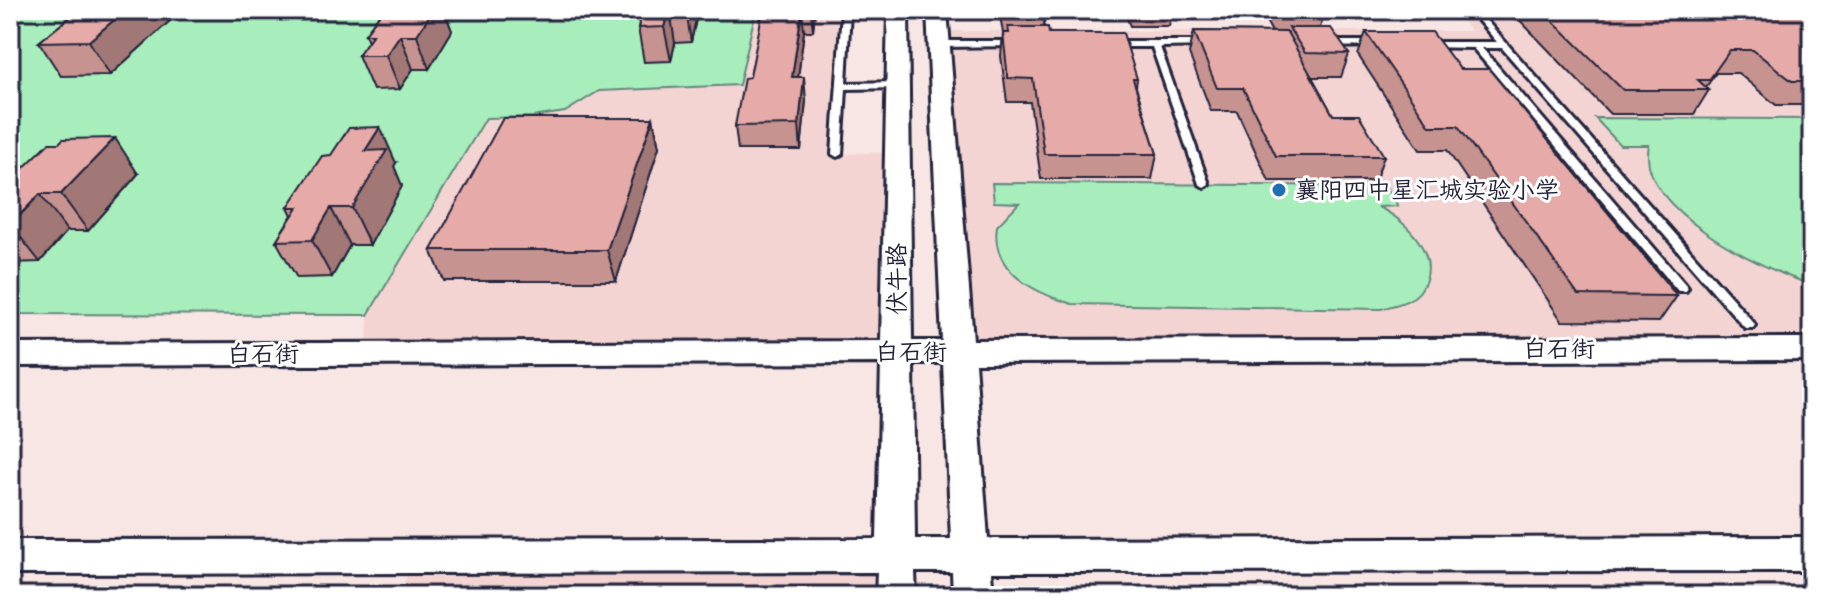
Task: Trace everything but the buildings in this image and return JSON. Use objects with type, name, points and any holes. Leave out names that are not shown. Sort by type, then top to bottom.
[{"type":"street","name":"伏牛路","points":[[896,596],[898,10]]},
{"type":"street","points":[[937,10],[973,596]]},
{"type":"street","name":"白石街","points":[[10,355],[1812,349]]},
{"type":"street","points":[[10,557],[896,553],[1812,554]]},
{"type":"lane","points":[[837,154],[846,10]]},
{"type":"lane","points":[[1473,10],[1749,325]]},
{"type":"lane","points":[[939,44],[1034,44]]},
{"type":"lane","points":[[1095,44],[1216,44]]},
{"type":"lane","points":[[1155,44],[1204,184]]},
{"type":"lane","points":[[1307,44],[1384,44]]},
{"type":"lane","points":[[1414,45],[1504,45]]},
{"type":"lane","points":[[1475,45],[1682,288]]},
{"type":"lane","points":[[841,86],[898,85]]},
{"type":"shaded area","points":[[756,10],[846,10],[838,154],[898,152],[897,352],[367,354],[368,315],[486,118],[532,117],[589,99],[599,91],[738,85]]},
{"type":"shaded area","name":"襄阳四中星汇城实验小学","points":[[1454,10],[1812,10],[1812,349],[958,351],[938,31],[1470,31]]},
{"type":"shaded area","points":[[896,553],[896,596],[400,596],[413,555]]},
{"type":"green space","points":[[10,10],[756,10],[739,85],[599,91],[565,112],[532,117],[486,118],[368,315],[10,314]]},
{"type":"green space","points":[[1595,118],[1812,119],[1812,285],[1763,265],[1706,233],[1681,213],[1662,192],[1650,169],[1649,145],[1620,145]]},
{"type":"green space","points":[[992,183],[1386,186],[1398,206],[1378,207],[1400,221],[1419,242],[1428,266],[1426,278],[1420,291],[1412,298],[1381,309],[1072,304],[1030,287],[1008,268],[997,242],[997,226],[1019,203],[994,202]]},
{"type":"place","name":"襄阳四中星汇城实验小学","points":[[1279,190]]}]
